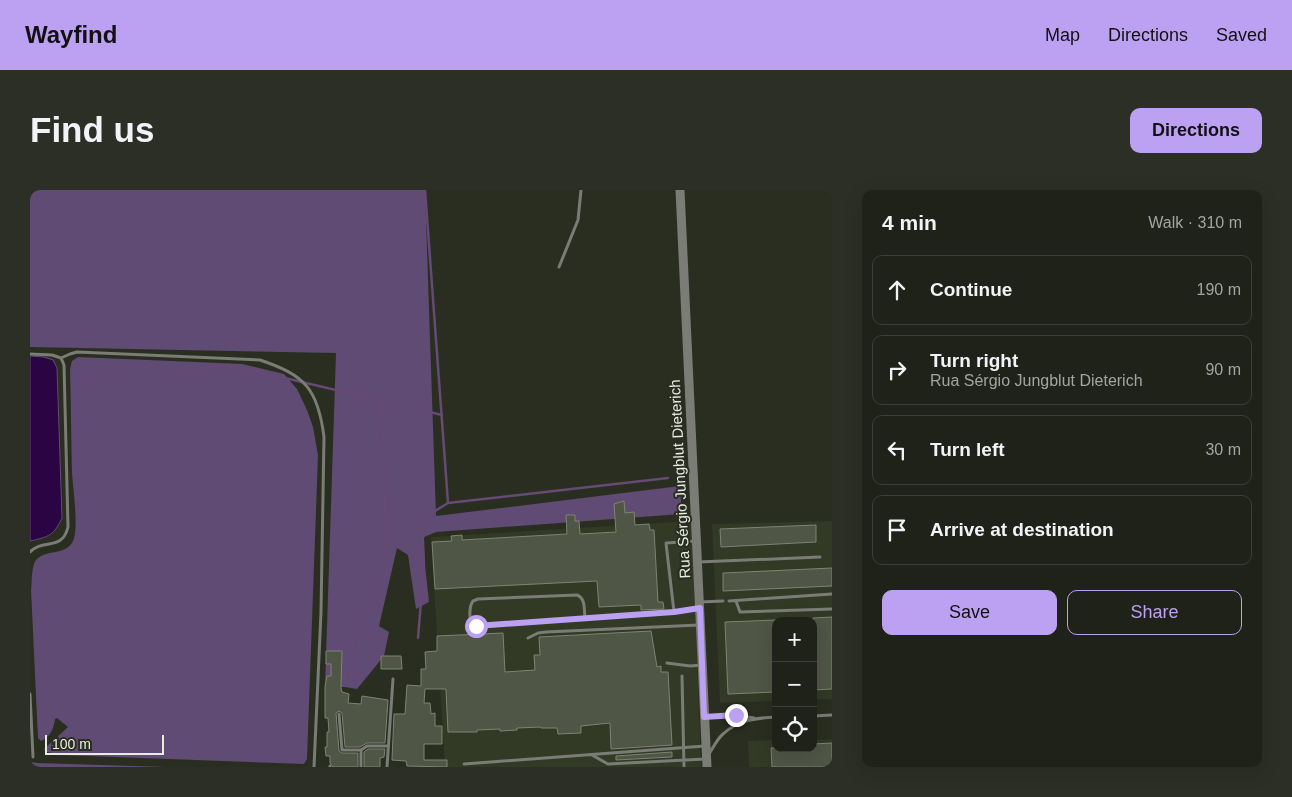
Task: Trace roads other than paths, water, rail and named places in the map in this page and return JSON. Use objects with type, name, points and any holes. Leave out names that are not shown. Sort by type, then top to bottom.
[{"type":"street","name":"Rua Sérgio Jungblut Dieterich","points":[[680,190],[706,763]]},
{"type":"lane","points":[[559,267],[578,220],[581,190]]},
{"type":"lane","points":[[30,354],[52,355],[61,358],[77,352],[260,360],[281,367],[297,376],[311,392],[318,407],[324,437],[321,612],[314,767]]},
{"type":"lane","points":[[30,552],[34,548],[58,542],[65,537],[68,527],[64,366],[61,358]]},
{"type":"lane","points":[[674,612],[666,543],[697,541]]},
{"type":"lane","points":[[698,562],[820,557]]},
{"type":"lane","points":[[729,601],[832,594]]},
{"type":"lane","points":[[585,619],[583,600],[578,595],[478,599],[472,601],[470,622],[476,626],[585,619],[674,612],[723,601]]},
{"type":"lane","points":[[736,601],[740,612],[832,609]]},
{"type":"lane","points":[[528,638],[538,633],[546,632],[700,625]]},
{"type":"lane","points":[[667,663],[690,666],[702,665]]},
{"type":"lane","points":[[682,676],[684,767]]},
{"type":"lane","points":[[387,767],[394,679]]},
{"type":"lane","points":[[30,694],[33,757]]},
{"type":"lane","points":[[339,714],[342,750],[361,750],[367,746],[388,746]]},
{"type":"lane","points":[[704,717],[736,715],[772,718]]},
{"type":"lane","points":[[817,716],[832,715]]},
{"type":"lane","points":[[591,755],[608,764],[684,760],[706,763],[722,734],[739,723],[754,718]]},
{"type":"lane","points":[[464,764],[706,746]]},
{"type":"lane","points":[[361,750],[361,767]]},
{"type":"waterway","points":[[425,190],[448,503],[668,478]]},
{"type":"waterway","points":[[84,381],[230,365],[442,415]]},
{"type":"waterway","points":[[351,680],[353,640],[387,574],[382,401]]},
{"type":"waterway","points":[[418,638],[424,565],[422,519],[448,503]]}]
